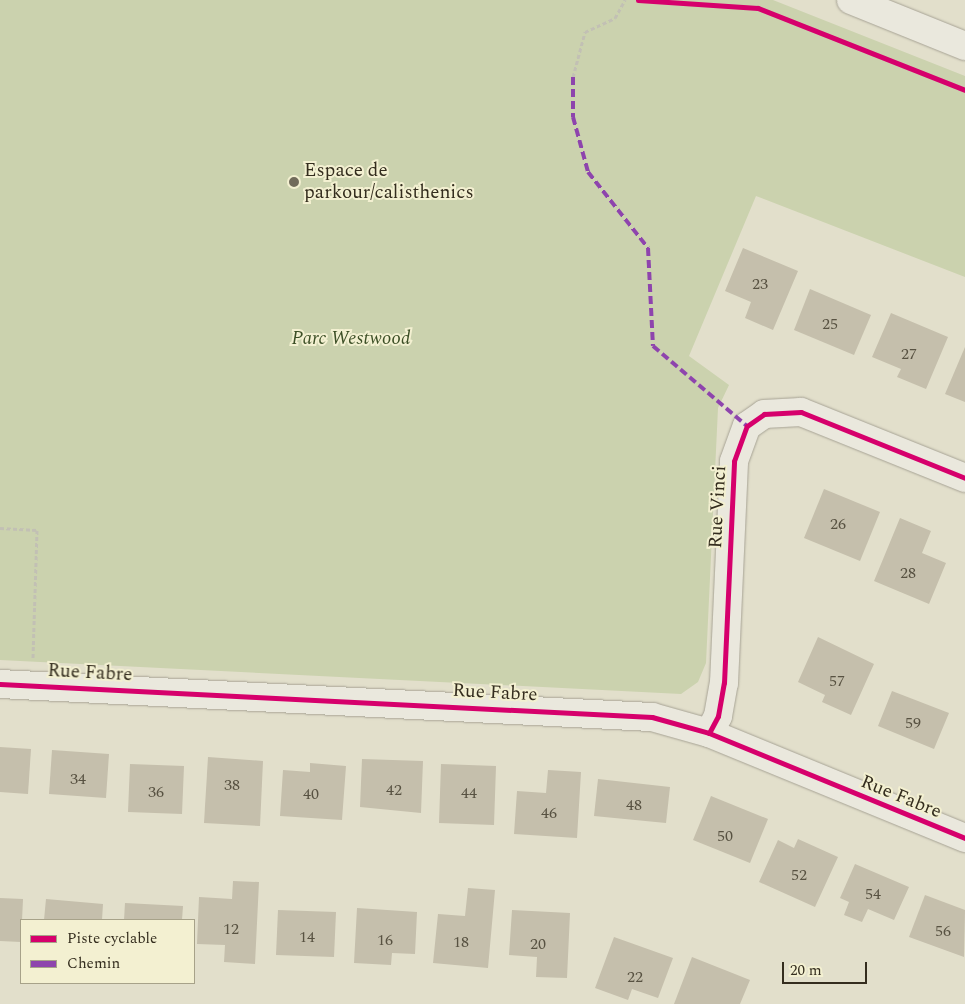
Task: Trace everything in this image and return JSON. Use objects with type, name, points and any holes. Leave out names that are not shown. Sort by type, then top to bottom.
[{"type":"street","points":[[851,0],[965,46]]},
{"type":"street","name":"Rue Vinci","points":[[709,733],[718,716],[724,683],[734,461],[747,426],[764,414],[801,412],[965,478]]},
{"type":"street","name":"Rue Fabre","points":[[0,684],[630,715],[674,721],[709,733],[965,838]]},
{"type":"path","points":[[573,77],[585,32],[615,18],[625,0]]},
{"type":"path","points":[[0,528],[38,530],[33,662]]},
{"type":"green space","name":"Parc Westwood","points":[[0,0],[773,0],[965,76],[965,277],[756,196],[689,356],[729,385],[718,408],[706,663],[698,682],[681,694],[0,660]]},
{"type":"building","points":[[743,248],[798,271],[773,330],[745,318],[751,302],[725,291]]},
{"type":"building","points":[[810,289],[871,315],[854,355],[794,330]]},
{"type":"building","points":[[891,313],[948,337],[926,389],[897,377],[901,369],[872,357]]},
{"type":"building","points":[[965,347],[965,402],[945,394]]},
{"type":"building","points":[[824,489],[880,512],[860,561],[804,538]]},
{"type":"building","points":[[900,518],[931,531],[922,553],[946,563],[929,604],[874,581]]},
{"type":"building","points":[[818,637],[874,664],[851,715],[822,702],[825,695],[798,682]]},
{"type":"building","points":[[892,691],[949,713],[934,749],[878,726]]},
{"type":"building","points":[[0,747],[31,749],[28,794],[0,792]]},
{"type":"building","points":[[52,750],[109,754],[106,798],[49,794]]},
{"type":"building","points":[[208,757],[263,761],[260,826],[204,823]]},
{"type":"building","points":[[362,759],[423,761],[421,813],[360,807]]},
{"type":"building","points":[[310,763],[346,766],[342,820],[280,816],[283,770],[310,772]]},
{"type":"building","points":[[130,764],[184,766],[182,814],[128,812]]},
{"type":"building","points":[[441,764],[496,766],[494,825],[439,823]]},
{"type":"building","points":[[548,770],[581,772],[577,838],[514,834],[517,791],[546,793]]},
{"type":"building","points":[[598,779],[670,787],[666,823],[594,816]]},
{"type":"building","points":[[711,796],[768,819],[750,863],[693,840]]},
{"type":"building","points":[[798,839],[838,857],[815,907],[759,882],[778,840],[794,848]]},
{"type":"building","points":[[855,864],[909,887],[894,920],[868,909],[862,922],[844,915],[849,902],[840,898]]},
{"type":"building","points":[[233,881],[259,882],[255,964],[224,962],[225,945],[197,944],[199,897],[232,899]]},
{"type":"building","points":[[468,888],[495,890],[488,968],[433,963],[438,914],[465,916]]},
{"type":"building","points":[[925,895],[965,910],[964,957],[909,937]]},
{"type":"building","points":[[0,898],[23,899],[22,919],[20,919],[20,942],[0,941]]},
{"type":"building","points":[[46,899],[103,904],[102,919],[44,919]]},
{"type":"building","points":[[125,903],[183,906],[182,919],[124,919]]},
{"type":"building","points":[[357,908],[417,912],[415,954],[392,953],[391,965],[354,963]]},
{"type":"building","points":[[278,910],[336,912],[334,957],[276,955]]},
{"type":"building","points":[[512,910],[570,913],[567,978],[536,977],[537,957],[509,955]]},
{"type":"building","points":[[614,937],[673,958],[658,998],[632,989],[628,1000],[595,988]]},
{"type":"building","points":[[692,957],[750,980],[740,1004],[674,1004]]},
{"type":"marked path","points":[[573,77],[573,117],[588,172],[648,248],[653,346],[747,426]]},
{"type":"cycle path","points":[[638,0],[758,8],[965,90]]},
{"type":"cycle path","points":[[709,733],[718,716],[724,683],[734,461],[747,426],[764,414],[801,412],[965,478]]},
{"type":"cycle path","points":[[0,684],[652,717],[709,733],[965,838]]},
{"type":"place","name":"Espace de parkour/calisthenics","points":[[294,182]]}]
